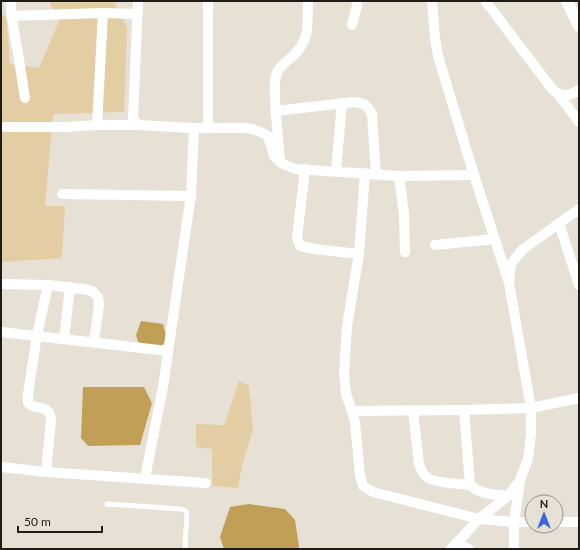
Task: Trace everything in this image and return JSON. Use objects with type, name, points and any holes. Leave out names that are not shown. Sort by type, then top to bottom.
[{"type":"street","points":[[11,1],[11,16],[25,98]]},
{"type":"street","points":[[138,1],[133,119],[138,125]]},
{"type":"street","points":[[208,1],[208,128]]},
{"type":"street","points":[[281,163],[275,82],[277,72],[281,66],[294,55],[306,37],[308,28],[308,1]]},
{"type":"street","points":[[352,25],[358,1]]},
{"type":"street","points":[[432,1],[438,56],[509,283],[531,408],[532,434],[528,459],[520,480],[514,522],[514,549]]},
{"type":"street","points":[[567,1],[579,26]]},
{"type":"street","points":[[486,2],[579,122]]},
{"type":"street","points":[[11,16],[103,13],[138,14]]},
{"type":"street","points":[[97,125],[103,13]]},
{"type":"street","points":[[559,95],[566,96],[579,90]]},
{"type":"street","points":[[276,111],[354,102],[363,103],[369,108],[372,114],[376,174]]},
{"type":"street","points":[[336,171],[342,104]]},
{"type":"street","points":[[5,128],[66,128],[97,125],[138,125],[194,128],[247,128],[259,131],[268,136],[274,156],[281,163],[295,169],[399,176],[474,175]]},
{"type":"street","points":[[145,478],[163,387],[191,196],[194,128]]},
{"type":"street","points":[[305,169],[297,238],[300,246],[359,254]]},
{"type":"street","points":[[365,173],[359,254],[347,326],[344,374],[346,394],[355,422],[360,475],[363,486],[373,492],[479,519],[524,522]]},
{"type":"street","points":[[399,176],[404,214],[405,252]]},
{"type":"street","points":[[62,194],[191,196]]},
{"type":"street","points":[[509,283],[511,264],[522,250],[579,209]]},
{"type":"street","points":[[559,224],[579,285]]},
{"type":"street","points":[[435,245],[495,238]]},
{"type":"street","points":[[1,284],[48,285],[92,291],[98,297],[99,305],[94,342]]},
{"type":"street","points":[[46,472],[51,420],[50,414],[48,410],[32,406],[28,403],[28,394],[37,335],[48,285]]},
{"type":"street","points":[[64,339],[70,287]]},
{"type":"street","points":[[1,332],[168,351]]},
{"type":"street","points":[[352,411],[531,408],[579,398]]},
{"type":"street","points":[[464,410],[470,485]]},
{"type":"street","points":[[413,411],[419,464],[421,471],[427,477],[436,480],[470,485],[475,490],[485,494],[508,496]]},
{"type":"street","points":[[1,467],[46,472],[145,478],[206,484]]},
{"type":"street","points":[[454,546],[479,519],[508,496],[520,480]]},
{"type":"street","points":[[564,522],[579,522]]},
{"type":"street","points":[[454,546],[469,549]]},
{"type":"lane","points":[[107,504],[181,509],[186,511],[186,549]]},
{"type":"shaded area","points":[[49,1],[114,1],[127,28],[124,112],[53,114],[45,206],[65,206],[62,258],[1,262],[1,16],[6,15],[10,64],[39,68],[59,21]]},
{"type":"shaded area","points":[[141,321],[163,324],[167,340],[158,350],[138,342],[136,335]]},
{"type":"shaded area","points":[[239,381],[249,386],[253,429],[242,466],[238,488],[212,486],[212,449],[196,447],[196,424],[224,425]]},
{"type":"shaded area","points":[[83,387],[144,387],[152,403],[140,445],[88,446],[81,438]]},
{"type":"shaded area","points":[[249,504],[285,509],[295,520],[299,546],[298,549],[224,549],[220,537],[230,507]]}]
